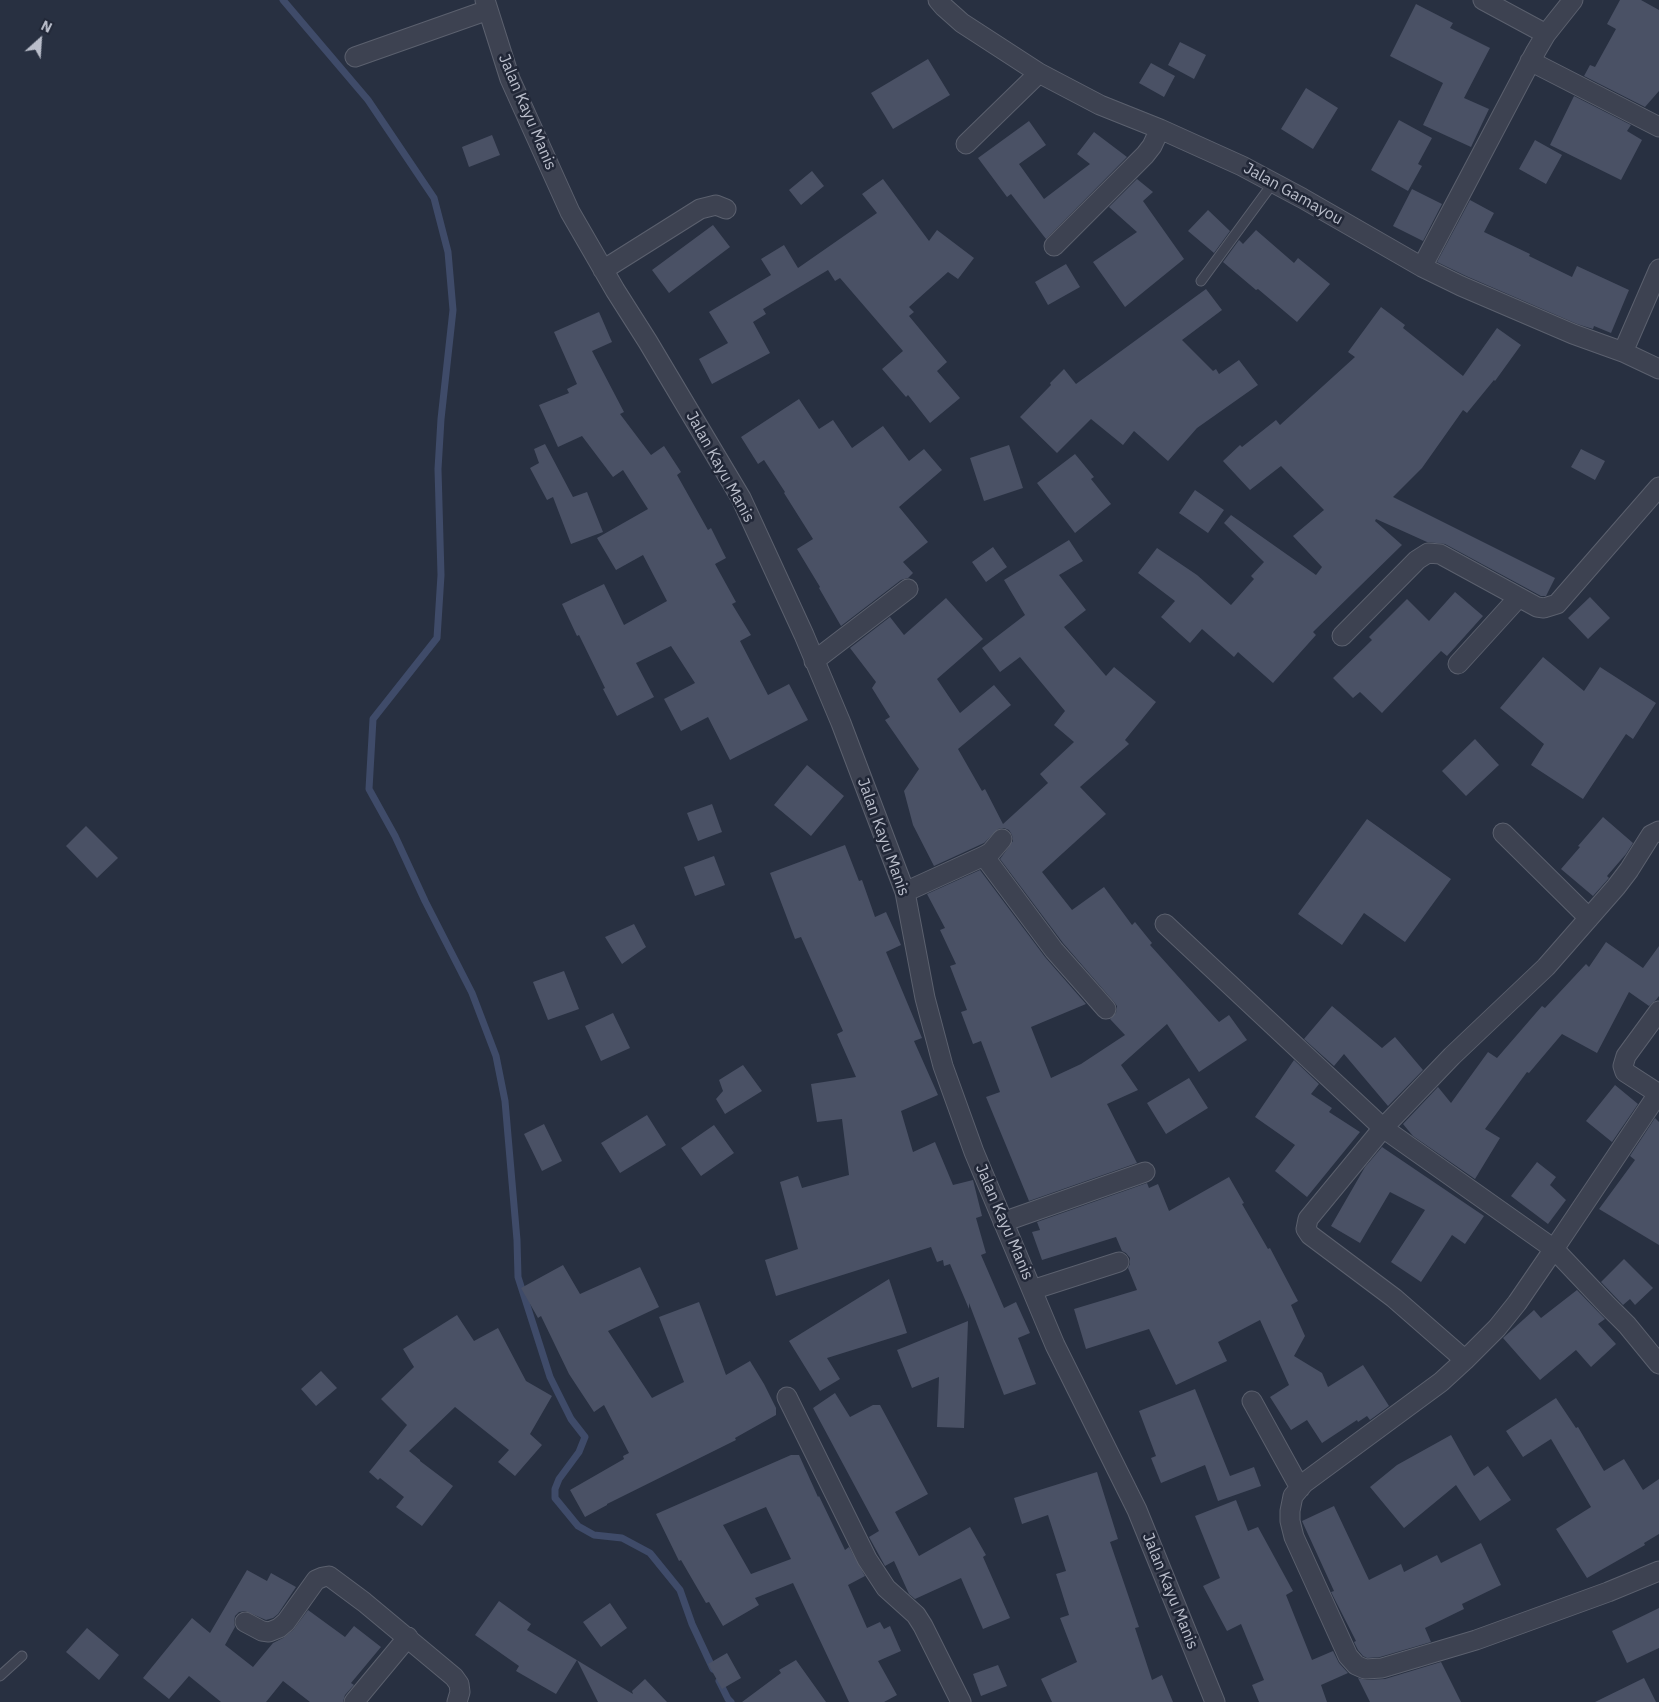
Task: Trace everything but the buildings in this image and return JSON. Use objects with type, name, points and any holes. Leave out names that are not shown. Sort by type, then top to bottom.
[{"type":"street","name":"Jalan Gamayou","points":[[938,0],[962,23],[1039,73],[1100,105],[1160,129],[1242,166],[1422,267],[1461,286],[1573,334],[1623,352],[1659,369]]},
{"type":"street","points":[[1483,0],[1546,34]]},
{"type":"street","points":[[1422,267],[1530,61],[1546,34],[1573,0]]},
{"type":"street","points":[[355,57],[487,5]]},
{"type":"street","name":"Jalan Kayu Manis","points":[[487,5],[510,79],[570,212],[741,498],[841,723],[905,892],[925,998],[943,1066],[974,1152],[1054,1345],[1138,1510],[1215,1702]]},
{"type":"street","points":[[1530,61],[1659,127]]},
{"type":"street","points":[[966,144],[1039,73]]},
{"type":"street","points":[[1054,246],[1145,155],[1152,146],[1160,129]]},
{"type":"street","points":[[603,270],[700,209],[716,205],[726,209]]},
{"type":"street","points":[[1623,352],[1659,269]]},
{"type":"street","points":[[1342,636],[1417,560],[1428,553],[1440,554],[1537,607],[1544,608],[1558,604],[1659,487]]},
{"type":"street","points":[[814,661],[908,589]]},
{"type":"street","points":[[1458,664],[1518,598]]},
{"type":"street","points":[[1465,1360],[1394,1298],[1310,1235],[1306,1229],[1308,1219],[1383,1128],[1452,1056],[1546,967],[1629,870],[1652,835],[1659,831]]},
{"type":"street","points":[[1502,833],[1589,918]]},
{"type":"street","points":[[905,892],[984,856],[991,852],[1002,840]]},
{"type":"street","points":[[984,856],[1054,950],[1106,1009]]},
{"type":"street","points":[[1165,924],[1383,1128],[1554,1249],[1628,1325],[1659,1364]]},
{"type":"street","points":[[1659,1011],[1626,1056],[1623,1066],[1625,1072],[1659,1094],[1533,1282],[1497,1328],[1465,1360],[1441,1382],[1318,1472],[1294,1496],[1290,1511],[1290,1521],[1294,1537],[1348,1656],[1356,1665],[1365,1669],[1382,1668],[1476,1640],[1608,1592],[1659,1570]]},
{"type":"street","points":[[1003,1222],[1146,1172]]},
{"type":"street","points":[[1032,1290],[1120,1262]]},
{"type":"street","points":[[787,1397],[867,1559],[886,1588],[916,1615],[961,1702]]},
{"type":"street","points":[[1252,1401],[1300,1488]]},
{"type":"street","points":[[245,1622],[269,1632],[279,1628],[286,1622],[316,1580],[329,1576],[351,1591],[408,1637],[454,1677],[459,1684],[460,1692],[457,1702]]},
{"type":"street","points":[[354,1702],[408,1637]]},
{"type":"lane","points":[[1201,281],[1273,183]]},
{"type":"lane","points":[[0,1676],[22,1656]]},
{"type":"waterway","points":[[283,0],[368,100],[434,198],[448,252],[453,310],[441,419],[438,469],[441,575],[437,638],[373,719],[369,789],[395,836],[425,901],[472,993],[496,1056],[505,1101],[517,1240],[518,1277],[550,1377],[571,1419],[585,1437],[579,1452],[559,1479],[555,1489],[555,1498],[578,1526],[594,1535],[622,1538],[650,1553],[680,1590],[692,1624],[713,1669]]},
{"type":"waterway","points":[[719,1681],[731,1702]]}]
